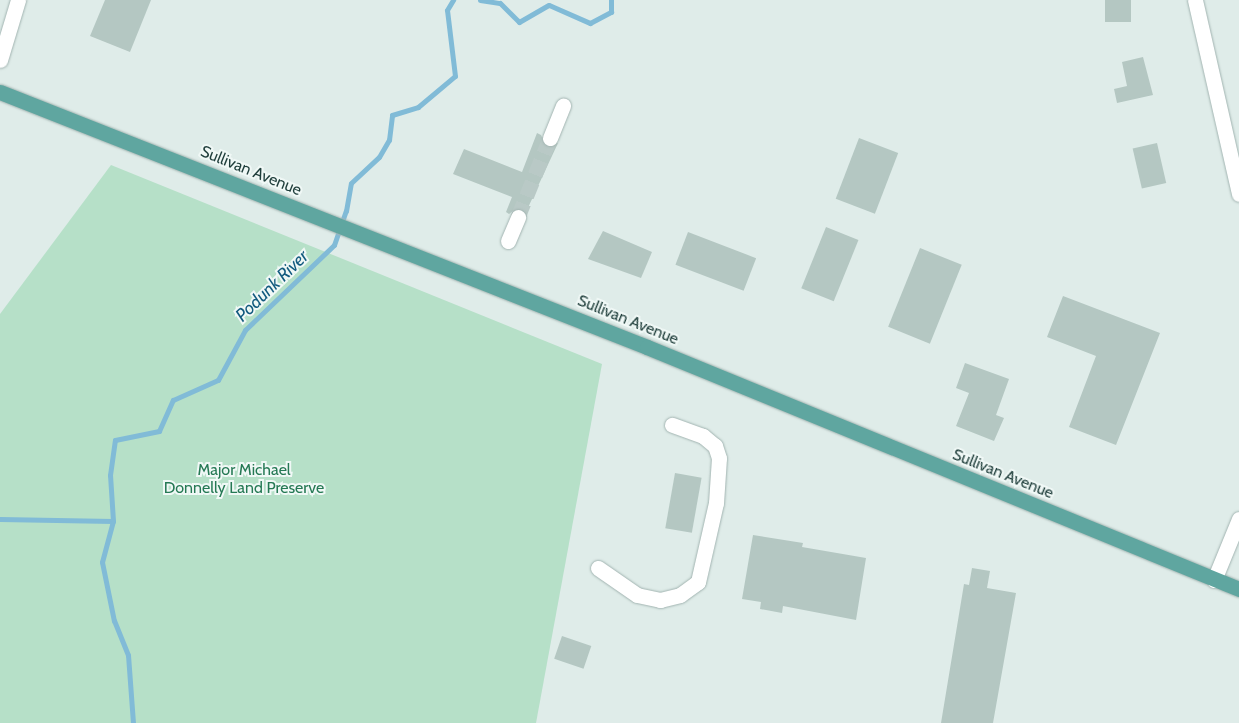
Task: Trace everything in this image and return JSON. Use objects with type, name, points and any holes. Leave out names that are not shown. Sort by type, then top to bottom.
[{"type":"main road","name":"Sullivan Avenue","points":[[0,92],[686,362],[1239,590]]},
{"type":"street","points":[[0,60],[18,0]]},
{"type":"street","points":[[1195,0],[1232,136],[1239,194]]},
{"type":"street","points":[[550,138],[563,105]]},
{"type":"street","points":[[508,241],[518,217]]},
{"type":"street","points":[[598,568],[637,595],[660,600],[680,595],[698,582],[716,504],[720,458],[715,446],[703,436],[672,425]]},
{"type":"street","points":[[1214,580],[1239,519]]},
{"type":"green space","name":"Major Michael Donnelly Land Preserve","points":[[111,165],[602,364],[536,723],[0,723],[0,314]]},
{"type":"building","points":[[105,0],[151,0],[130,52],[90,36]]},
{"type":"building","points":[[1105,0],[1131,0],[1131,22],[1105,22]]},
{"type":"building","points":[[1143,57],[1153,95],[1117,103],[1114,89],[1127,86],[1122,62]]},
{"type":"building","points":[[537,133],[541,135],[546,146],[558,143],[526,212],[517,208],[509,214],[506,212],[512,197],[453,174],[464,149],[522,172]]},
{"type":"building","points":[[859,138],[898,153],[875,214],[836,199]]},
{"type":"building","points":[[1157,143],[1166,183],[1142,189],[1133,149]]},
{"type":"building","points":[[826,227],[858,240],[834,301],[801,288]]},
{"type":"building","points":[[603,231],[652,252],[641,278],[588,259]]},
{"type":"building","points":[[688,232],[756,258],[744,291],[675,265]]},
{"type":"building","points":[[920,248],[962,265],[930,344],[888,327]]},
{"type":"building","points":[[1063,296],[1160,333],[1116,445],[1069,427],[1096,356],[1047,337]]},
{"type":"building","points":[[965,363],[1009,379],[996,415],[1004,418],[994,441],[956,426],[969,393],[956,388]]},
{"type":"building","points":[[675,473],[702,478],[692,533],[665,528]]},
{"type":"building","points":[[753,535],[803,543],[802,547],[866,558],[856,620],[783,606],[782,613],[760,609],[761,602],[742,599]]},
{"type":"building","points":[[972,568],[990,571],[987,588],[1016,593],[993,723],[941,723],[964,584],[969,585]]},
{"type":"building","points":[[562,636],[591,646],[583,669],[554,659]]},
{"type":"waterway","name":"Podunk River","points":[[133,723],[128,655],[114,621],[102,562],[113,521],[110,475],[115,440],[159,431],[173,400],[218,380],[245,330],[334,245],[346,211],[351,183],[379,157],[389,140],[392,115],[418,107],[455,76],[447,10],[453,0]]},
{"type":"waterway","name":"Podunk River","points":[[480,0],[500,3],[519,22],[549,5],[590,23],[611,12],[611,0]]},
{"type":"waterway","points":[[0,519],[113,521]]},
{"type":"tunnel","points":[[518,217],[550,138]]}]
